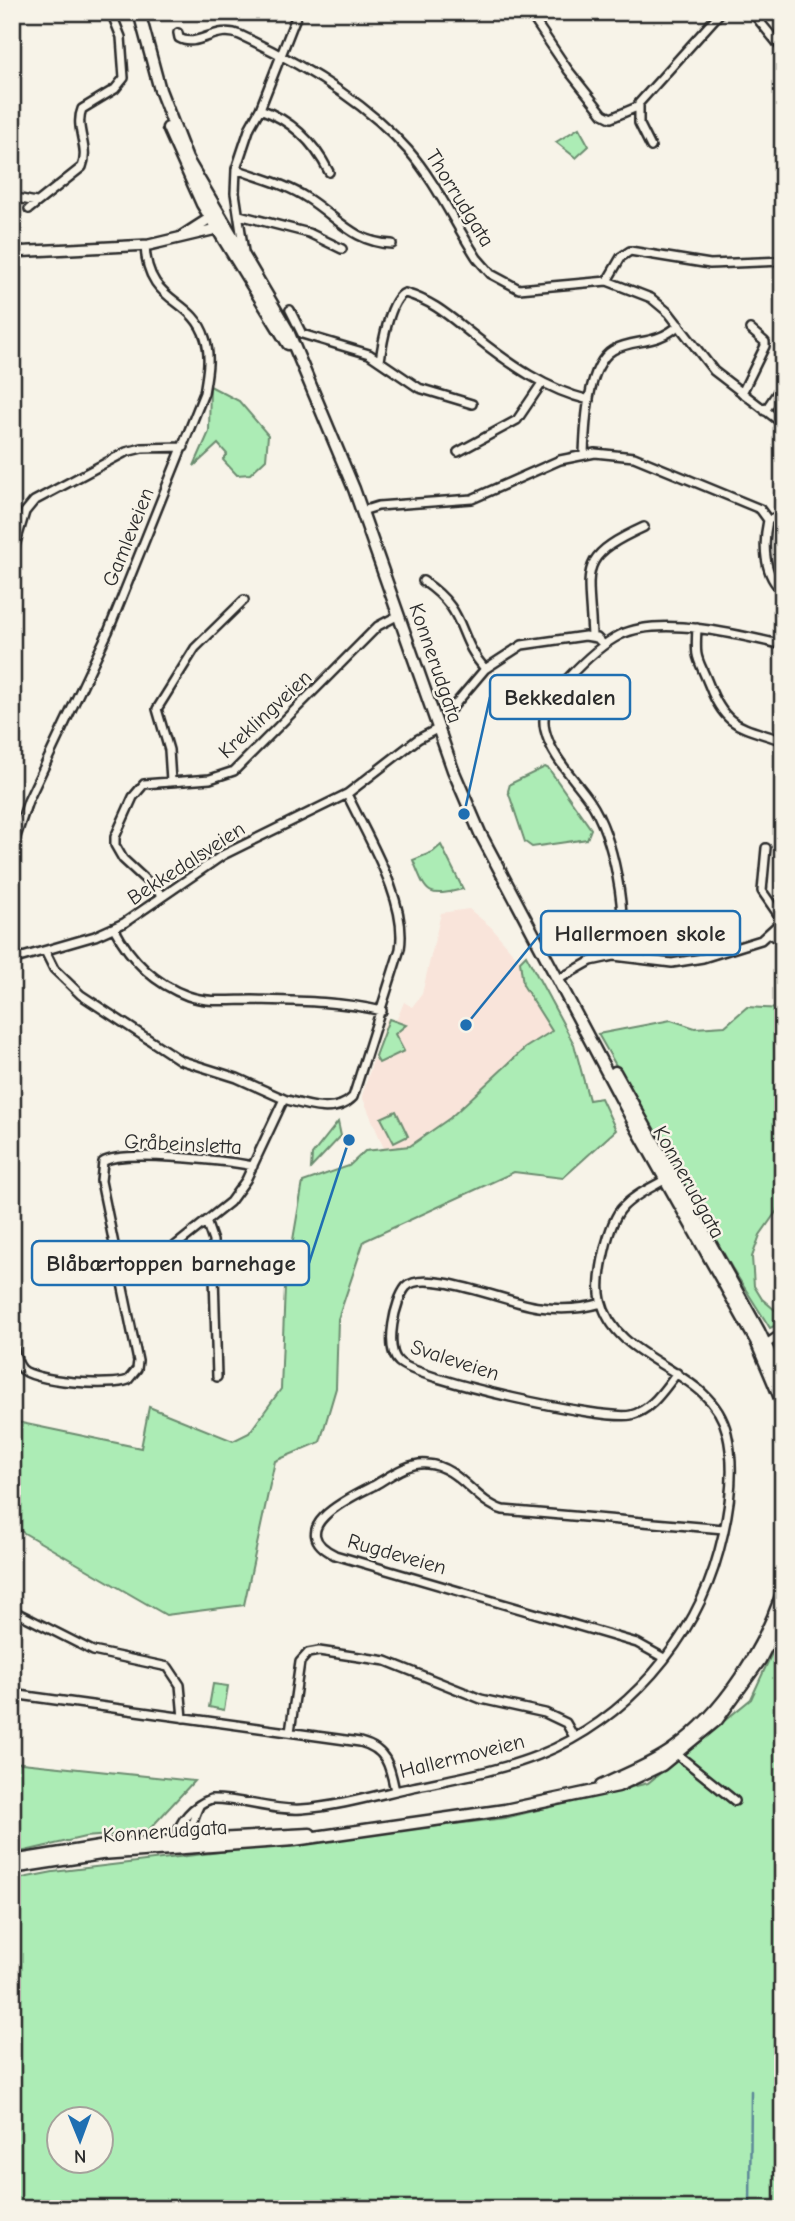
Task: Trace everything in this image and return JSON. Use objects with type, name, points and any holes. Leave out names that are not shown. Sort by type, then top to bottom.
[{"type":"main road","name":"Konnerudgata","points":[[139,12],[160,90],[160,105],[172,142],[215,221],[294,352],[336,442],[439,728],[480,833],[515,903],[783,1382]]},
{"type":"main road","name":"Konnerudgata","points":[[215,221],[244,257],[287,329],[294,352]]},
{"type":"main road","name":"Konnerudgata","points":[[762,1346],[783,1405]]},
{"type":"main road","name":"Konnerudgata","points":[[674,1753],[709,1719],[734,1685],[765,1633],[783,1590]]},
{"type":"main road","name":"Konnerudgata","points":[[12,1861],[91,1847],[178,1843],[251,1845],[505,1810],[631,1782],[703,1735],[733,1701],[766,1649],[783,1614]]},
{"type":"main road","name":"Konnerudgata","points":[[12,1868],[178,1843],[189,1838],[301,1833],[321,1835]]},
{"type":"street","points":[[29,209],[82,167],[85,152],[79,124],[82,109],[115,89],[124,78],[121,37],[111,12]]},
{"type":"street","points":[[244,257],[235,193],[236,169],[250,127],[260,109],[298,12]]},
{"type":"street","points":[[529,12],[568,70],[603,114],[611,118],[637,107],[647,91],[721,12]]},
{"type":"street","points":[[752,12],[783,50]]},
{"type":"street","name":"Thorrudgata","points":[[178,33],[179,38],[190,42],[224,31],[282,55],[357,105],[408,150],[477,258],[491,274],[523,290],[607,281]]},
{"type":"street","points":[[637,107],[641,129],[651,147]]},
{"type":"street","points":[[260,109],[283,117],[318,151],[329,172]]},
{"type":"street","points":[[236,169],[285,185],[308,198],[354,235],[373,244],[392,244]]},
{"type":"street","points":[[12,197],[36,202]]},
{"type":"street","points":[[239,215],[309,233],[342,249]]},
{"type":"street","points":[[12,252],[145,245],[181,236],[215,221]]},
{"type":"street","name":"Gamleveien","points":[[12,849],[28,801],[108,632],[204,393],[208,348],[198,325],[150,278],[145,245]]},
{"type":"street","points":[[783,261],[722,265],[630,251],[621,257],[607,281],[651,298],[678,325],[714,371],[783,424]]},
{"type":"street","points":[[380,360],[385,332],[397,300],[405,293],[431,301],[479,340],[542,383],[562,393],[589,400]]},
{"type":"street","points":[[290,310],[302,334],[356,350],[380,360],[419,388],[472,404]]},
{"type":"street","points":[[584,454],[589,400],[600,363],[613,350],[660,339],[678,325]]},
{"type":"street","points":[[742,393],[765,346],[765,342],[750,329]]},
{"type":"street","points":[[458,452],[517,419],[542,383]]},
{"type":"street","points":[[765,411],[783,384]]},
{"type":"street","points":[[13,553],[29,506],[59,486],[126,452],[142,448],[184,447]]},
{"type":"street","points":[[362,511],[407,503],[472,499],[561,460],[584,454],[625,455],[653,464],[750,503],[768,520]]},
{"type":"street","points":[[768,520],[783,515]]},
{"type":"street","points":[[768,520],[765,535],[768,569],[774,584],[783,591]]},
{"type":"street","points":[[592,636],[589,584],[592,562],[601,549],[644,527]]},
{"type":"street","points":[[423,581],[454,607],[474,654],[485,669]]},
{"type":"street","points":[[171,781],[169,750],[157,715],[159,704],[195,648],[243,600]]},
{"type":"street","name":"Kreklingveien","points":[[163,895],[118,853],[114,842],[136,791],[149,782],[210,779],[241,765],[378,626],[399,615]]},
{"type":"street","points":[[620,956],[622,924],[609,840],[593,805],[555,754],[544,726],[551,696],[604,645],[629,632],[697,628],[783,645]]},
{"type":"street","points":[[697,628],[697,664],[717,708],[741,726],[783,741]]},
{"type":"street","points":[[452,708],[485,669],[522,645],[592,636],[604,645]]},
{"type":"street","name":"Bekkedalsveien","points":[[12,960],[114,929],[223,855],[347,793],[418,739],[439,728]]},
{"type":"street","points":[[45,951],[54,969],[80,995],[180,1060],[237,1078],[284,1099],[319,1107],[338,1107],[349,1101],[382,1011],[400,949],[401,924],[390,887],[347,793]]},
{"type":"street","points":[[559,979],[595,960],[620,956],[665,963],[688,962],[756,942],[783,920],[762,891],[766,848]]},
{"type":"street","points":[[114,929],[127,952],[137,962],[170,988],[189,997],[350,1005],[382,1011]]},
{"type":"street","points":[[769,933],[783,942]]},
{"type":"street","points":[[122,1280],[142,1272],[207,1224],[230,1202],[253,1166],[284,1099]]},
{"type":"street","name":"Gråbeinsletta","points":[[12,1338],[20,1366],[34,1375],[115,1384],[128,1380],[137,1369],[138,1361],[100,1167],[105,1159],[170,1157],[253,1166]]},
{"type":"street","points":[[602,1303],[602,1269],[614,1220],[630,1201],[668,1178]]},
{"type":"street","points":[[207,1224],[214,1252],[217,1377]]},
{"type":"street","name":"Svaleveien","points":[[602,1303],[567,1309],[540,1307],[438,1281],[418,1280],[407,1286],[402,1294],[391,1346],[400,1363],[418,1371],[533,1401],[618,1415],[633,1414],[652,1403],[677,1373]]},
{"type":"street","name":"Hallermoveien","points":[[199,1806],[218,1799],[303,1809],[505,1766],[574,1737],[632,1695],[664,1658],[685,1629],[702,1597],[724,1529],[730,1458],[724,1424],[705,1393],[618,1331],[602,1303]]},
{"type":"street","points":[[762,1346],[783,1333]]},
{"type":"street","name":"Rugdeveien","points":[[664,1658],[637,1643],[335,1555],[320,1543],[317,1532],[320,1520],[340,1503],[410,1467],[425,1464],[448,1471],[487,1504],[503,1510],[724,1529]]},
{"type":"street","points":[[12,1610],[93,1651],[168,1667],[180,1685],[183,1718]]},
{"type":"street","points":[[290,1732],[300,1662],[308,1653],[319,1651],[386,1661],[481,1699],[545,1713],[566,1723],[574,1737]]},
{"type":"street","points":[[12,1694],[375,1746],[386,1756],[396,1791]]},
{"type":"street","points":[[674,1753],[735,1801]]},
{"type":"street","points":[[189,1838],[190,1827],[199,1806]]},
{"type":"street","points":[[178,1843],[181,1822],[199,1806]]},
{"type":"shaded area","points":[[469,909],[491,927],[520,961],[523,985],[552,1031],[525,1048],[450,1118],[410,1146],[385,1151],[362,1096],[386,1019],[397,1019],[404,1002],[412,1007],[422,994],[441,913]]},
{"type":"green space","points":[[579,128],[589,146],[576,158],[556,142]]},
{"type":"green space","points":[[210,386],[239,401],[268,435],[266,459],[250,474],[237,475],[223,460],[227,454],[218,444],[194,466],[209,432]]},
{"type":"green space","points":[[545,767],[591,829],[587,839],[532,847],[525,842],[508,791],[510,784]]},
{"type":"green space","points":[[441,845],[463,889],[435,893],[429,891],[422,880],[413,860],[433,852]]},
{"type":"green space","points":[[526,955],[574,1044],[589,1100],[601,1098],[616,1130],[563,1178],[514,1172],[364,1241],[338,1319],[336,1388],[320,1442],[275,1461],[244,1605],[166,1615],[12,1526],[12,1421],[141,1448],[149,1407],[233,1441],[249,1433],[281,1389],[285,1286],[303,1182],[349,1166],[365,1151],[410,1146],[450,1118],[525,1048],[552,1031],[523,985],[520,961]]},
{"type":"green space","points":[[747,1007],[783,1009],[783,1202],[760,1235],[752,1257],[754,1286],[762,1299],[782,1316],[781,1323],[770,1328],[732,1268],[598,1034],[671,1020],[695,1028],[725,1026]]},
{"type":"green space","points":[[389,1019],[406,1025],[395,1034],[404,1051],[379,1063],[375,1056]]},
{"type":"green space","points":[[396,1111],[408,1136],[394,1143],[381,1118]]},
{"type":"green space","points":[[338,1122],[341,1136],[311,1168],[312,1155]]},
{"type":"green space","points":[[783,1629],[783,2209],[12,2209],[12,1880],[53,1872],[505,1818],[648,1783],[751,1699]]},
{"type":"green space","points":[[213,1684],[228,1686],[224,1710],[209,1707]]},
{"type":"green space","points":[[12,1762],[194,1781],[147,1832],[85,1837],[12,1854]]},
{"type":"waterway","points":[[750,2209],[751,2091]]},
{"type":"place","name":"Bekkedalen","points":[[464,814]]},
{"type":"place","name":"Hallermoen skole","points":[[466,1025]]},
{"type":"place","name":"Blåbærtoppen barnehage","points":[[349,1140]]}]
